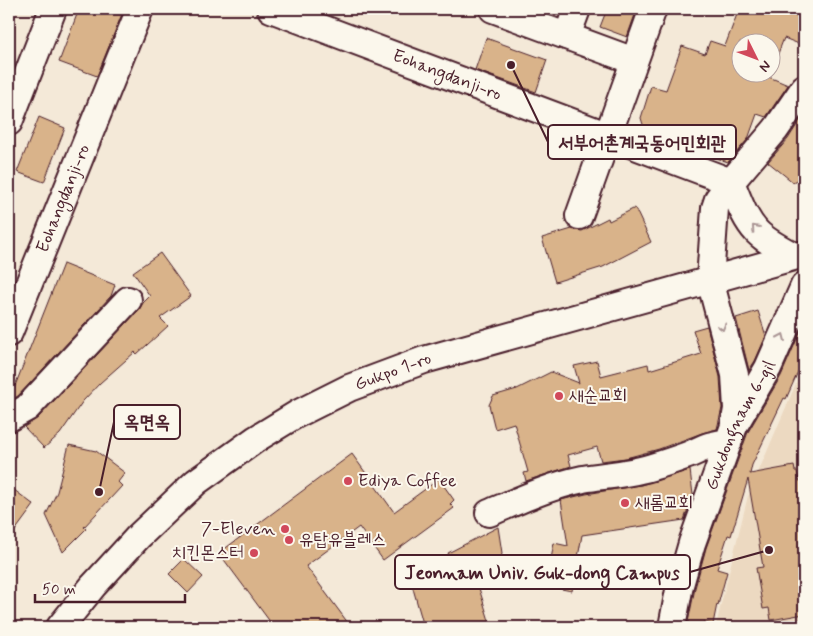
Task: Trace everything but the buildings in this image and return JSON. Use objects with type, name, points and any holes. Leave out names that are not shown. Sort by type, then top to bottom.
[{"type":"street","points":[[9,122],[53,9]]},
{"type":"street","name":"Eohangdanji-ro","points":[[9,334],[140,9]]},
{"type":"street","name":"Eohangdanji-ro","points":[[271,9],[731,182]]},
{"type":"street","points":[[493,9],[634,61]]},
{"type":"street","points":[[568,36],[578,9]]},
{"type":"street","points":[[579,216],[653,9]]},
{"type":"street","points":[[489,513],[536,493],[564,484],[653,467],[686,456],[731,435],[737,409],[734,375],[710,280],[714,208],[718,199],[776,128],[804,88]]},
{"type":"street","points":[[731,182],[749,222],[756,231],[770,242],[799,255]]},
{"type":"street","name":"Gukpo 1-ro","points":[[60,627],[139,536],[196,482],[256,439],[297,414],[349,388],[424,360],[799,255]]},
{"type":"street","name":"Gukdongnam 6-gil","points":[[672,627],[680,585],[692,543],[731,435],[768,368],[804,286]]},
{"type":"street","points":[[9,418],[27,408],[128,300]]},
{"type":"shaded area","points":[[804,365],[804,627],[716,627],[748,496]]},
{"type":"place","name":"서부어촌계국동어민회관","points":[[511,65]]},
{"type":"place","name":"새순교회","points":[[559,396]]},
{"type":"place","name":"Ediya Coffee","points":[[348,481]]},
{"type":"place","name":"옥면옥","points":[[99,492]]},
{"type":"place","name":"새롬교회","points":[[625,503]]},
{"type":"place","name":"7-Eleven","points":[[285,529]]},
{"type":"place","name":"유탑유블레스","points":[[289,540]]},
{"type":"place","name":"Jeonnam Univ. Guk-dong Campus","points":[[769,550]]},
{"type":"place","name":"치킨몬스터","points":[[254,553]]}]
